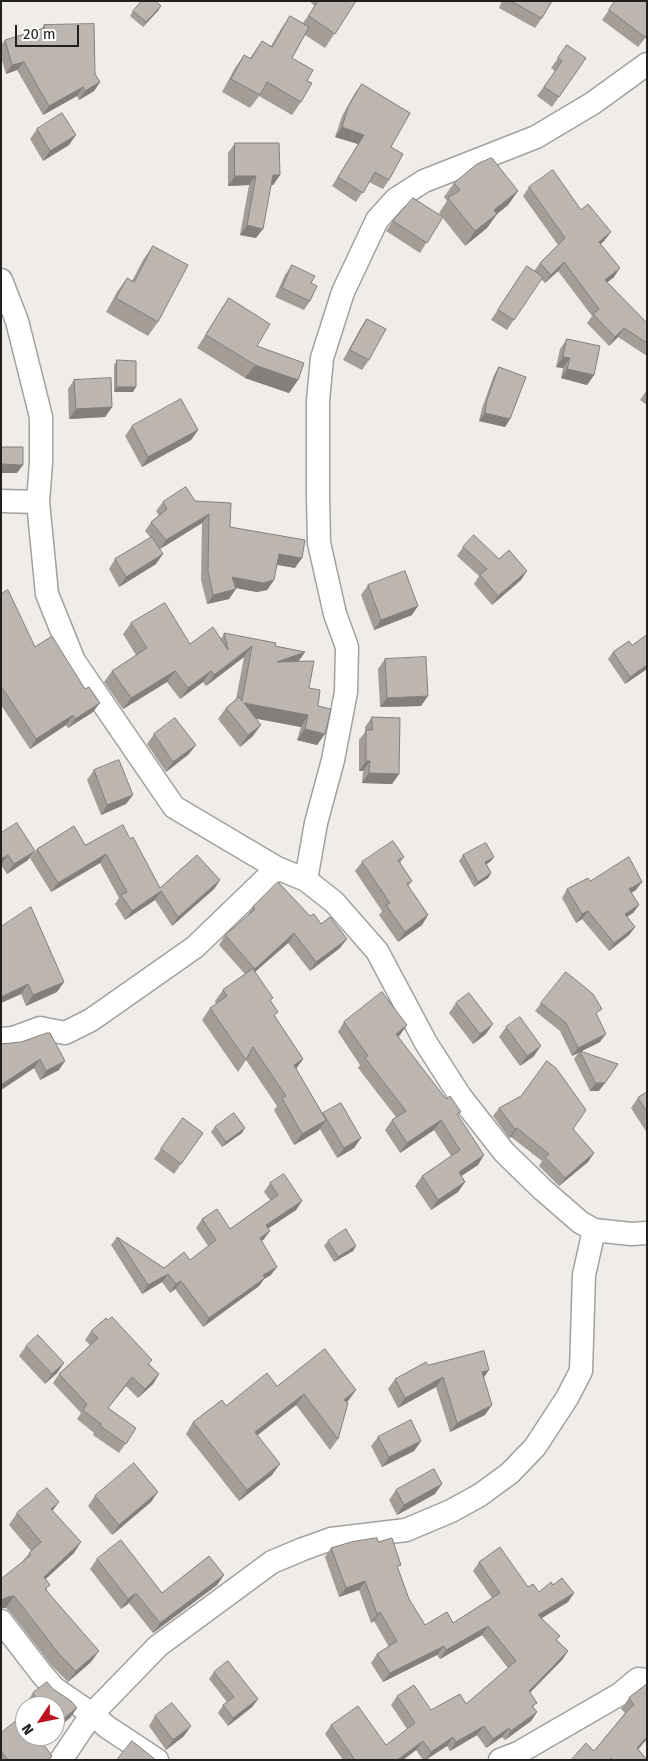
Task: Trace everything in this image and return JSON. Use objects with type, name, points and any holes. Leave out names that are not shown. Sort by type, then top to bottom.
[{"type":"street","points":[[306,880],[316,823],[333,760],[346,692],[346,648],[335,614],[319,543],[318,496],[318,401],[322,358],[343,292],[377,220],[396,199],[424,181],[536,137],[593,103],[647,64]]},
{"type":"street","points":[[1,280],[17,322],[41,417],[41,462],[38,502],[47,594],[74,661],[174,807],[277,868],[306,880],[334,902],[377,951],[426,1043],[460,1096],[504,1152],[580,1222],[594,1230],[631,1234],[647,1233]]},
{"type":"street","points":[[1,501],[38,502]]},
{"type":"street","points":[[1,1040],[13,1038],[40,1028],[65,1032],[91,1020],[195,947],[277,868]]},
{"type":"street","points":[[61,1760],[92,1714],[158,1646],[272,1562],[303,1548],[331,1539],[406,1530],[451,1511],[473,1499],[510,1473],[535,1447],[567,1398],[581,1372],[584,1275],[594,1230]]},
{"type":"street","points":[[1,1621],[54,1688],[92,1714],[107,1727],[157,1760]]},
{"type":"street","points":[[500,1760],[518,1753],[620,1694],[638,1679],[647,1680]]},
{"type":"building","points":[[142,1],[156,1],[161,6],[146,22],[133,11]]},
{"type":"building","points":[[318,1],[356,1],[335,34],[309,16]]},
{"type":"building","points":[[511,1],[552,1],[542,18]]},
{"type":"building","points":[[615,1],[647,1],[647,35],[645,37],[609,10]]},
{"type":"building","points":[[290,16],[309,27],[292,58],[313,70],[307,81],[312,83],[301,102],[267,82],[260,95],[231,79],[244,55],[251,59],[262,41],[272,47]]},
{"type":"building","points":[[94,24],[95,74],[100,82],[85,91],[83,87],[49,106],[24,62],[12,65],[5,40],[45,28],[44,25]]},
{"type":"building","points":[[567,45],[586,58],[559,97],[544,87],[562,61],[558,58]]},
{"type":"building","points":[[362,84],[410,113],[391,147],[403,154],[389,180],[375,172],[363,193],[338,177],[364,135],[342,127],[348,107]]},
{"type":"building","points":[[62,113],[76,135],[50,151],[37,129]]},
{"type":"building","points":[[235,143],[279,143],[280,175],[273,175],[263,229],[247,225],[256,176],[235,176]]},
{"type":"building","points":[[492,158],[518,191],[494,210],[497,214],[475,231],[448,198],[460,190],[454,183],[477,164]]},
{"type":"building","points":[[553,170],[581,210],[588,204],[611,232],[599,242],[620,268],[605,280],[647,323],[647,343],[624,328],[615,337],[593,314],[599,309],[564,262],[551,275],[540,263],[565,238],[529,187]]},
{"type":"building","points":[[413,198],[443,217],[427,243],[393,221]]},
{"type":"building","points":[[153,246],[188,265],[158,322],[116,298],[127,278],[134,282]]},
{"type":"building","points":[[292,265],[315,276],[311,283],[317,286],[310,301],[282,288]]},
{"type":"building","points":[[527,266],[543,277],[514,320],[498,310]]},
{"type":"building","points":[[229,298],[270,324],[257,346],[304,363],[298,380],[255,365],[206,335]]},
{"type":"building","points":[[367,319],[386,329],[369,360],[350,350]]},
{"type":"building","points":[[567,339],[600,346],[594,375],[567,369],[570,358],[563,357]]},
{"type":"building","points":[[117,360],[136,361],[136,387],[117,387]]},
{"type":"building","points":[[499,367],[526,377],[510,419],[485,413],[487,400]]},
{"type":"building","points":[[111,378],[112,407],[76,409],[74,380]]},
{"type":"building","points":[[181,399],[198,430],[148,457],[132,426]]},
{"type":"building","points":[[1,447],[23,447],[23,465],[1,464]]},
{"type":"building","points":[[186,487],[195,501],[231,503],[230,527],[305,540],[302,558],[279,554],[274,580],[263,583],[232,577],[236,589],[213,595],[208,571],[209,514],[166,540],[151,522],[167,509],[163,502]]},
{"type":"building","points":[[474,535],[499,559],[509,550],[527,571],[498,596],[480,575],[487,569],[463,547]]},
{"type":"building","points":[[152,537],[163,554],[126,577],[115,559]]},
{"type":"building","points":[[405,571],[418,606],[381,620],[368,585]]},
{"type":"building","points":[[8,590],[35,647],[52,636],[85,689],[89,687],[100,703],[75,719],[73,715],[36,739],[1,686],[1,594]]},
{"type":"building","points":[[165,603],[190,644],[213,627],[228,650],[224,633],[276,643],[275,646],[305,652],[277,662],[314,661],[309,688],[320,690],[318,706],[331,709],[325,734],[305,729],[308,715],[244,703],[261,725],[248,735],[226,708],[239,697],[242,701],[252,646],[214,675],[211,671],[188,688],[175,671],[131,698],[112,671],[147,648],[131,623]]},
{"type":"building","points":[[647,635],[647,665],[630,677],[613,652],[629,641],[632,645]]},
{"type":"building","points":[[426,657],[428,696],[387,698],[385,659]]},
{"type":"building","points":[[372,717],[400,718],[399,774],[369,773],[370,761],[366,761],[366,730],[372,730]]},
{"type":"building","points":[[175,718],[196,745],[173,762],[154,734]]},
{"type":"building","points":[[119,760],[133,795],[107,805],[94,770]]},
{"type":"building","points":[[17,823],[35,851],[14,864],[8,855],[1,859],[1,833]]},
{"type":"building","points":[[123,825],[130,839],[133,837],[160,888],[197,855],[220,880],[178,917],[161,891],[132,911],[121,895],[127,892],[106,854],[58,883],[37,849],[74,826],[85,845]]},
{"type":"building","points":[[393,841],[404,857],[398,860],[412,881],[407,884],[428,915],[405,932],[386,905],[390,903],[362,862]]},
{"type":"building","points":[[486,843],[494,857],[485,862],[491,873],[478,882],[463,855]]},
{"type":"building","points":[[629,857],[642,882],[629,889],[639,905],[625,914],[635,927],[614,943],[588,911],[582,914],[567,889],[588,878],[590,881]]},
{"type":"building","points":[[278,882],[310,916],[314,914],[321,924],[330,917],[347,939],[316,962],[294,933],[255,969],[225,935],[255,909],[253,907]]},
{"type":"building","points":[[31,907],[64,982],[33,995],[28,984],[1,997],[1,927]]},
{"type":"building","points":[[253,969],[273,998],[270,1000],[278,1012],[274,1015],[303,1059],[294,1065],[326,1120],[302,1134],[282,1098],[286,1096],[253,1047],[246,1060],[210,1008],[227,996],[223,990]]},
{"type":"building","points":[[566,972],[593,994],[602,1009],[596,1013],[606,1034],[578,1048],[566,1023],[541,1003]]},
{"type":"building","points":[[382,992],[407,1025],[396,1034],[446,1099],[450,1096],[461,1112],[457,1114],[484,1155],[459,1172],[465,1182],[438,1200],[422,1176],[460,1150],[441,1120],[407,1143],[392,1120],[406,1111],[365,1058],[368,1056],[344,1022]]},
{"type":"building","points":[[469,993],[493,1024],[480,1034],[456,1003]]},
{"type":"building","points":[[520,1017],[541,1046],[527,1056],[506,1027]]},
{"type":"building","points":[[50,1033],[65,1061],[46,1071],[40,1059],[1,1085],[1,1044],[21,1042]]},
{"type":"building","points":[[580,1051],[618,1064],[605,1083],[596,1083]]},
{"type":"building","points":[[547,1061],[556,1068],[586,1110],[573,1129],[594,1153],[565,1178],[545,1157],[549,1154],[517,1128],[515,1129],[499,1108],[521,1096]]},
{"type":"building","points":[[647,1092],[647,1112],[638,1098]]},
{"type":"building","points":[[341,1103],[361,1138],[344,1148],[323,1113]]},
{"type":"building","points":[[234,1113],[245,1128],[226,1142],[215,1127]]},
{"type":"building","points":[[183,1118],[203,1133],[181,1164],[161,1149]]},
{"type":"building","points":[[284,1174],[302,1201],[266,1225],[270,1231],[260,1238],[277,1267],[263,1275],[265,1278],[209,1318],[181,1281],[176,1284],[168,1274],[148,1285],[117,1237],[164,1268],[184,1252],[190,1260],[216,1240],[202,1219],[217,1209],[230,1229],[278,1195],[270,1183]]},
{"type":"building","points":[[346,1229],[356,1246],[338,1257],[328,1241]]},
{"type":"building","points":[[112,1317],[152,1360],[148,1364],[159,1374],[145,1389],[132,1377],[108,1408],[136,1428],[126,1444],[100,1426],[101,1424],[83,1410],[87,1404],[59,1374],[98,1338],[91,1331],[106,1318],[108,1320]]},
{"type":"building","points":[[38,1335],[64,1363],[52,1374],[26,1346]]},
{"type":"building","points":[[325,1349],[356,1390],[344,1400],[348,1403],[338,1439],[304,1394],[255,1432],[280,1464],[247,1490],[193,1422],[222,1400],[226,1406],[267,1373],[277,1386]]},
{"type":"building","points":[[484,1351],[489,1370],[482,1372],[492,1405],[457,1423],[443,1377],[405,1398],[395,1379],[426,1362],[428,1365]]},
{"type":"building","points":[[411,1420],[421,1441],[389,1457],[378,1437]]},
{"type":"building","points":[[134,1463],[158,1492],[119,1525],[95,1496]]},
{"type":"building","points":[[434,1469],[442,1484],[404,1505],[396,1490]]},
{"type":"building","points":[[47,1488],[59,1502],[51,1509],[81,1542],[44,1577],[50,1585],[45,1589],[99,1651],[76,1671],[59,1654],[14,1596],[1,1600],[1,1579],[31,1555],[29,1553],[41,1542],[17,1513]]},
{"type":"building","points":[[377,1538],[378,1542],[392,1538],[401,1565],[397,1566],[409,1599],[425,1625],[447,1612],[453,1623],[500,1593],[479,1562],[500,1547],[528,1587],[533,1584],[539,1592],[551,1582],[553,1585],[562,1578],[574,1593],[538,1615],[560,1636],[556,1640],[568,1651],[529,1691],[537,1703],[532,1706],[537,1712],[511,1731],[509,1728],[493,1739],[484,1726],[456,1742],[453,1737],[431,1752],[423,1741],[397,1760],[355,1760],[331,1725],[358,1706],[386,1745],[415,1723],[397,1696],[414,1685],[431,1710],[460,1694],[466,1704],[516,1661],[488,1626],[446,1650],[444,1646],[390,1673],[377,1654],[397,1641],[380,1612],[377,1614],[365,1581],[346,1588],[331,1548],[351,1542]]},
{"type":"building","points":[[121,1540],[162,1593],[209,1556],[224,1575],[160,1623],[136,1593],[128,1599],[97,1559]]},
{"type":"building","points":[[228,1661],[258,1699],[233,1718],[223,1705],[234,1697],[214,1672]]},
{"type":"building","points":[[47,1682],[64,1696],[35,1696],[33,1693]]},
{"type":"building","points":[[647,1684],[647,1737],[637,1748],[647,1760],[613,1760],[611,1758],[609,1760],[571,1760],[586,1743],[594,1751],[634,1705],[629,1698]]},
{"type":"building","points":[[65,1697],[71,1701],[77,1708],[65,1717]]},
{"type":"building","points":[[172,1703],[191,1726],[173,1740],[155,1716]]},
{"type":"building","points":[[15,1722],[15,1746],[45,1746],[52,1756],[48,1760],[8,1760],[1,1751],[1,1733]]},
{"type":"building","points":[[132,1741],[156,1760],[117,1760]]}]
